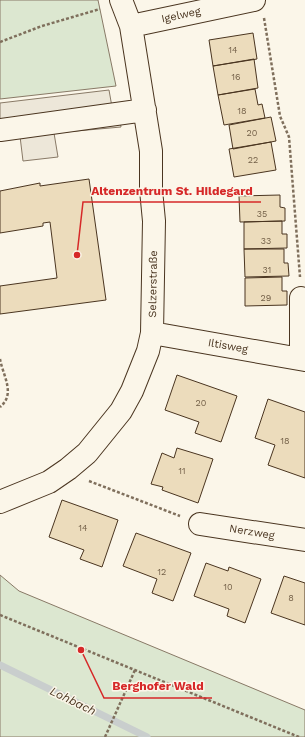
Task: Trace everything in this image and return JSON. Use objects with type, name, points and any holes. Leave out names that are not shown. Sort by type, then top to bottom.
[{"type":"street","name":"Igelweg","points":[[132,26],[254,0]]},
{"type":"street","name":"Selzerstraße","points":[[0,502],[49,482],[87,453],[121,411],[132,391],[142,369],[152,333],[154,221],[151,190],[151,151],[146,110],[132,26],[121,1]]},
{"type":"street","points":[[0,130],[146,110]]},
{"type":"street","points":[[301,298],[303,359]]},
{"type":"street","name":"Iltisweg","points":[[152,333],[303,359]]},
{"type":"street","name":"Nerzweg","points":[[200,524],[305,540]]},
{"type":"path","points":[[0,42],[42,26],[121,1]]},
{"type":"path","points":[[268,40],[280,116],[289,137],[301,298]]},
{"type":"path","points":[[0,359],[9,392],[6,402],[0,407]]},
{"type":"path","points":[[68,469],[84,479],[200,524]]},
{"type":"path","points":[[0,615],[299,737]]},
{"type":"path","points":[[105,737],[135,670]]},
{"type":"green space","points":[[0,0],[98,0],[116,86],[0,99]]},
{"type":"green space","points":[[0,575],[19,591],[305,710],[305,737],[0,737]]},
{"type":"shaded area","points":[[109,90],[112,107],[119,114],[121,127],[54,133],[58,157],[23,161],[19,128],[0,123],[0,103]]},
{"type":"building","points":[[253,33],[257,59],[213,66],[209,40]]},
{"type":"building","points":[[254,59],[258,88],[218,95],[213,66]]},
{"type":"building","points":[[255,89],[258,105],[262,104],[265,118],[224,125],[218,95]]},
{"type":"building","points":[[271,117],[276,141],[233,149],[229,125]]},
{"type":"building","points":[[271,142],[276,170],[234,177],[229,149]]},
{"type":"building","points":[[89,179],[106,300],[0,314],[0,286],[57,278],[50,222],[43,223],[43,226],[0,233],[0,191],[40,183],[40,186]]},
{"type":"building","points":[[280,195],[280,207],[285,208],[285,221],[240,222],[239,196]]},
{"type":"building","points":[[282,221],[282,234],[287,234],[287,248],[244,249],[244,222]]},
{"type":"building","points":[[244,249],[284,249],[284,263],[288,263],[289,276],[245,277]]},
{"type":"building","points":[[282,277],[282,291],[287,291],[287,305],[245,306],[245,278]]},
{"type":"building","points":[[177,375],[237,396],[221,442],[195,433],[199,422],[165,410]]},
{"type":"building","points":[[268,399],[305,412],[305,478],[268,465],[275,445],[255,438]]},
{"type":"building","points":[[177,448],[213,459],[198,503],[162,490],[163,487],[151,484],[162,453],[174,458]]},
{"type":"building","points":[[62,500],[118,520],[102,567],[80,559],[84,550],[49,537]]},
{"type":"building","points":[[136,533],[191,553],[173,601],[152,593],[157,579],[123,566]]},
{"type":"building","points":[[206,563],[228,571],[229,567],[261,579],[245,623],[227,616],[229,609],[194,596]]},
{"type":"building","points":[[284,576],[305,583],[305,625],[271,613]]},
{"type":"waterway","name":"Lohbach","points":[[0,665],[147,737]]},
{"type":"place","name":"Altenzentrum St. Hildegard","points":[[77,255]]},
{"type":"place","name":"Berghofer Wald","points":[[81,650]]}]
